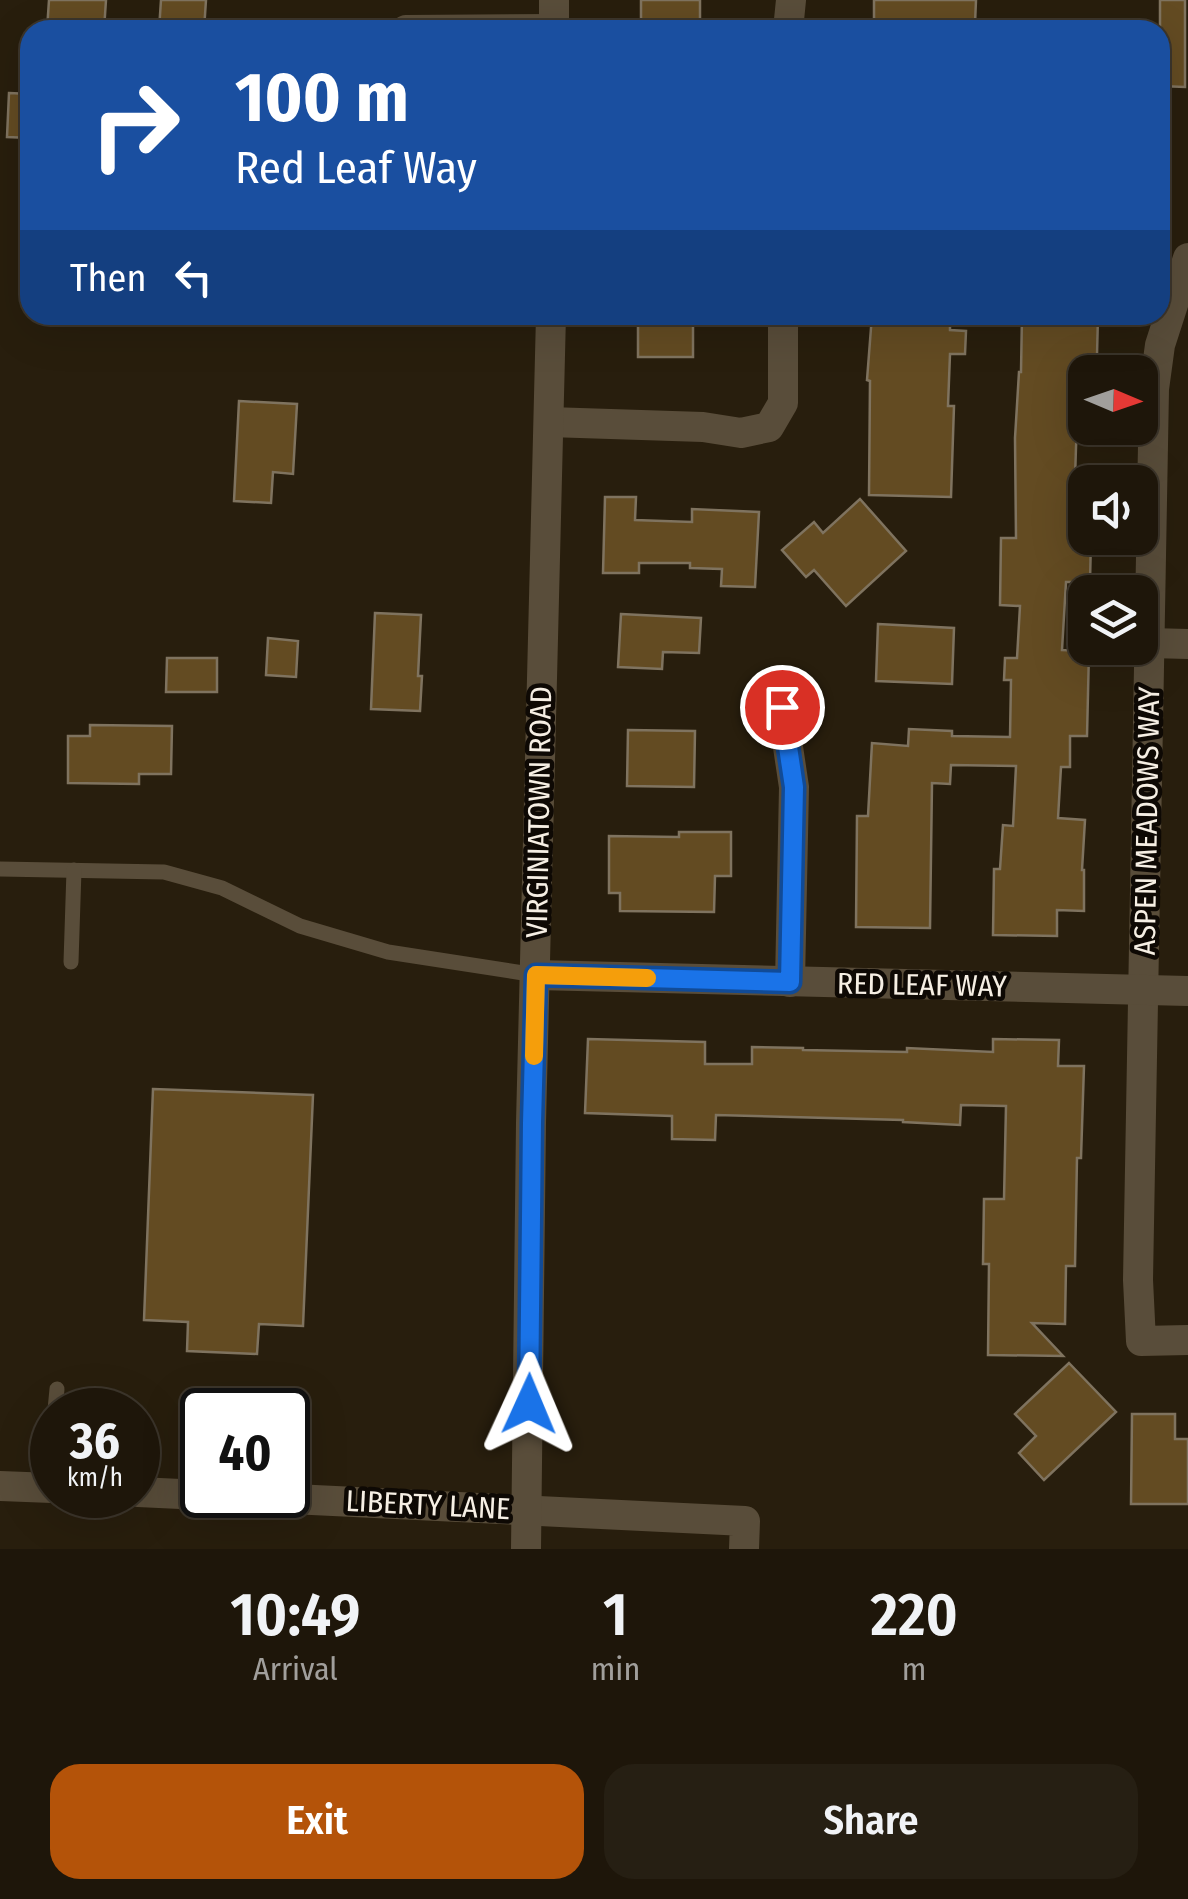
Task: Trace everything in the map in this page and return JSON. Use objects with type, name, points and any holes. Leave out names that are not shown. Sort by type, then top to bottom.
[{"type":"street","name":"ASPEN MEADOWS WAY","points":[[1170,310],[1188,258]]},
{"type":"street","name":"VIRGINIATOWN ROAD","points":[[526,1549],[551,325]]},
{"type":"street","points":[[548,422],[704,427],[741,433],[769,427],[783,403],[782,325]]},
{"type":"street","name":"ASPEN MEADOWS WAY","points":[[1151,575],[1154,389],[1166,325]]},
{"type":"street","points":[[1158,644],[1188,644]]},
{"type":"street","name":"ASPEN MEADOWS WAY","points":[[1150,665],[1138,1280],[1141,1341],[1188,1340]]},
{"type":"street","points":[[782,707],[794,787],[790,982]]},
{"type":"street","name":"RED LEAF WAY","points":[[536,975],[1188,992]]},
{"type":"street","points":[[0,1486],[30,1487]]},
{"type":"street","name":"LIBERTY LANE","points":[[310,1500],[527,1510],[744,1535]]},
{"type":"lane","points":[[0,870],[164,872],[222,888],[300,926],[388,952],[536,975]]},
{"type":"lane","points":[[71,962],[74,870]]},
{"type":"building","points":[[49,0],[106,0],[105,20],[48,20]]},
{"type":"building","points":[[161,0],[206,0],[205,20],[160,20]]},
{"type":"building","points":[[641,0],[700,0],[700,20],[641,20]]},
{"type":"building","points":[[874,0],[976,0],[975,20],[874,20]]},
{"type":"building","points":[[1160,0],[1185,0],[1185,87],[1170,86],[1170,20],[1160,20]]},
{"type":"building","points":[[9,93],[20,94],[20,138],[7,137]]},
{"type":"building","points":[[638,325],[693,325],[693,357],[638,357]]},
{"type":"building","points":[[871,325],[950,325],[950,330],[966,331],[965,354],[950,354],[948,406],[954,406],[951,497],[869,495],[867,380]]},
{"type":"building","points":[[1022,325],[1098,325],[1097,355],[1068,355],[1068,445],[1076,445],[1076,465],[1068,465],[1068,555],[1091,555],[1090,575],[1068,575],[1062,650],[1068,650],[1068,665],[1089,665],[1087,736],[1070,736],[1070,767],[1061,767],[1058,818],[1085,820],[1084,911],[1057,910],[1057,936],[993,935],[994,869],[1000,869],[1003,825],[1013,826],[1016,766],[951,765],[950,784],[932,783],[930,928],[856,927],[857,816],[868,816],[872,743],[908,746],[909,729],[952,731],[952,736],[1010,737],[1011,680],[1004,680],[1005,658],[1017,658],[1020,606],[1000,605],[1001,538],[1016,538]]},
{"type":"building","points":[[239,401],[297,404],[293,474],[273,472],[271,503],[234,501]]},
{"type":"building","points":[[605,497],[636,497],[635,520],[692,522],[692,509],[759,512],[755,587],[721,586],[722,569],[690,568],[690,563],[639,563],[639,573],[603,573]]},
{"type":"building","points":[[860,499],[906,551],[846,606],[814,570],[806,577],[782,550],[814,522],[823,533]]},
{"type":"building","points":[[375,613],[421,615],[420,711],[371,709]]},
{"type":"building","points":[[621,614],[701,618],[699,653],[663,652],[662,669],[618,667]]},
{"type":"building","points":[[878,624],[954,628],[952,684],[876,681]]},
{"type":"building","points":[[268,638],[298,641],[296,677],[266,675]]},
{"type":"building","points":[[167,658],[217,658],[217,692],[166,692]]},
{"type":"building","points":[[90,725],[172,726],[171,774],[139,774],[139,784],[68,783],[68,736],[90,736]]},
{"type":"building","points":[[628,730],[695,731],[694,787],[627,786]]},
{"type":"building","points":[[679,832],[731,832],[731,876],[715,876],[714,912],[620,911],[620,893],[609,893],[609,836],[679,837]]},
{"type":"building","points":[[588,1039],[705,1042],[705,1064],[752,1064],[752,1047],[993,1052],[993,1039],[1059,1040],[1058,1066],[1084,1066],[1075,1266],[1066,1266],[1065,1324],[1032,1323],[1063,1356],[988,1355],[989,1264],[983,1264],[984,1199],[1004,1199],[1006,1106],[961,1105],[960,1125],[716,1115],[715,1140],[672,1139],[672,1116],[585,1113]]},
{"type":"building","points":[[153,1089],[313,1095],[303,1326],[259,1324],[257,1354],[187,1351],[188,1322],[144,1320]]},
{"type":"building","points":[[1069,1363],[1116,1412],[1044,1480],[1019,1453],[1036,1436],[1015,1414]]},
{"type":"building","points":[[1132,1414],[1175,1414],[1175,1439],[1188,1439],[1188,1504],[1131,1504]]},
{"type":"slow traffic","points":[[534,1056],[536,975],[647,978]]},
{"type":"route","points":[[529,1404],[536,975],[790,982],[794,787],[782,707]]}]
